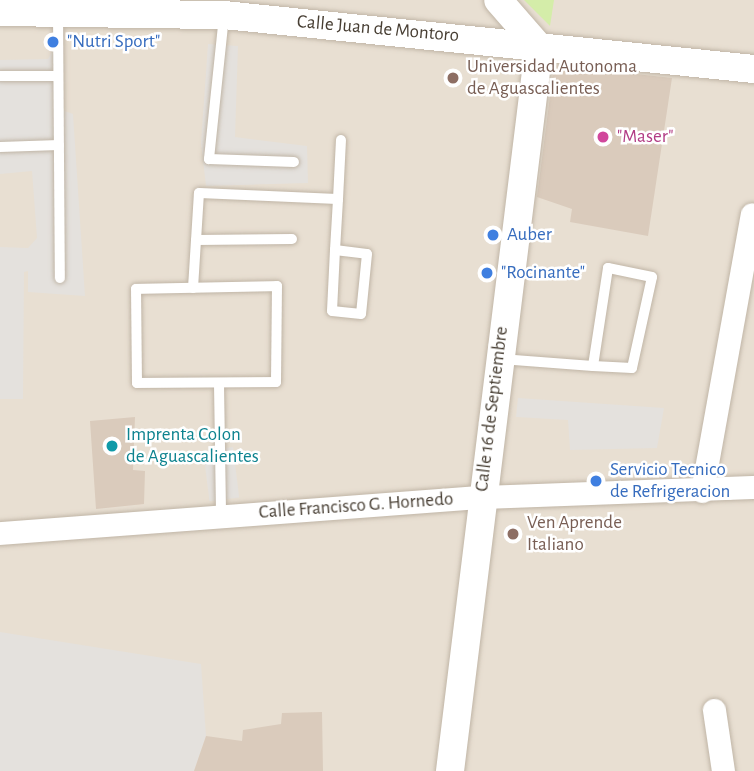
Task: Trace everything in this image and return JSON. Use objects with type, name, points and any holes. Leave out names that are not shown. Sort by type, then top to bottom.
[{"type":"street","points":[[498,0],[539,47]]},
{"type":"street","name":"Calle Juan de Montoro","points":[[0,12],[224,15],[754,69]]},
{"type":"street","name":"Calle 16 de Septiembre","points":[[450,771],[481,497],[539,47]]},
{"type":"street","points":[[702,491],[752,214]]},
{"type":"street","name":"Calle Francisco G. Hornedo","points":[[0,533],[481,497],[754,487]]},
{"type":"street","points":[[714,710],[723,771]]},
{"type":"lane","points":[[58,11],[60,278]]},
{"type":"lane","points":[[224,15],[209,159],[294,162]]},
{"type":"lane","points":[[0,76],[58,76]]},
{"type":"lane","points":[[335,250],[367,254],[361,314],[332,311],[335,250],[341,140]]},
{"type":"lane","points":[[0,147],[59,145]]},
{"type":"lane","points":[[193,288],[199,193],[338,199]]},
{"type":"lane","points":[[196,240],[292,239]]},
{"type":"lane","points":[[499,359],[632,369],[652,277],[608,268],[593,366]]},
{"type":"lane","points":[[277,286],[276,382],[219,384],[137,383],[136,289],[277,286]]},
{"type":"lane","points":[[219,384],[221,516]]},
{"type":"shaded area","points":[[0,0],[754,0],[754,771],[0,771]]},
{"type":"shaded area","points":[[64,30],[53,107],[73,114],[85,296],[28,292],[28,271],[24,272],[23,399],[0,399],[0,247],[28,248],[37,238],[32,171],[0,174],[0,60],[48,59]]},
{"type":"shaded area","points":[[208,44],[238,46],[235,137],[307,146],[308,183],[206,186],[201,143]]},
{"type":"shaded area","points":[[518,398],[664,408],[657,448],[570,450],[568,420],[516,417]]},
{"type":"shaded area","points":[[233,447],[239,498],[209,501],[203,451]]},
{"type":"shaded area","points":[[0,632],[201,664],[206,736],[194,771],[0,771]]},
{"type":"green space","points":[[524,0],[554,0],[550,26]]},
{"type":"building","name":"\"Maser\"","points":[[554,65],[672,78],[648,236],[570,222],[572,209],[537,197]]},
{"type":"building","name":"Imprenta Colon de Aguascalientes","points":[[135,417],[133,470],[145,471],[144,504],[96,509],[90,421]]},
{"type":"building","points":[[322,712],[323,771],[194,771],[206,736],[242,741],[243,730],[281,724],[282,713]]},
{"type":"place","name":"\"Nutri Sport\"","points":[[53,42]]},
{"type":"place","name":"Universidad Autonoma de Aguascalientes","points":[[453,78]]},
{"type":"place","name":"\"Maser\"","points":[[603,137]]},
{"type":"place","name":"Auber","points":[[493,235]]},
{"type":"place","name":"\"Rocinante\"","points":[[487,273]]},
{"type":"place","name":"Imprenta Colon de Aguascalientes","points":[[112,446]]},
{"type":"place","name":"Servicio Tecnico de Refrigeracion","points":[[596,481]]},
{"type":"place","name":"Ven Aprende Italiano","points":[[513,534]]}]
